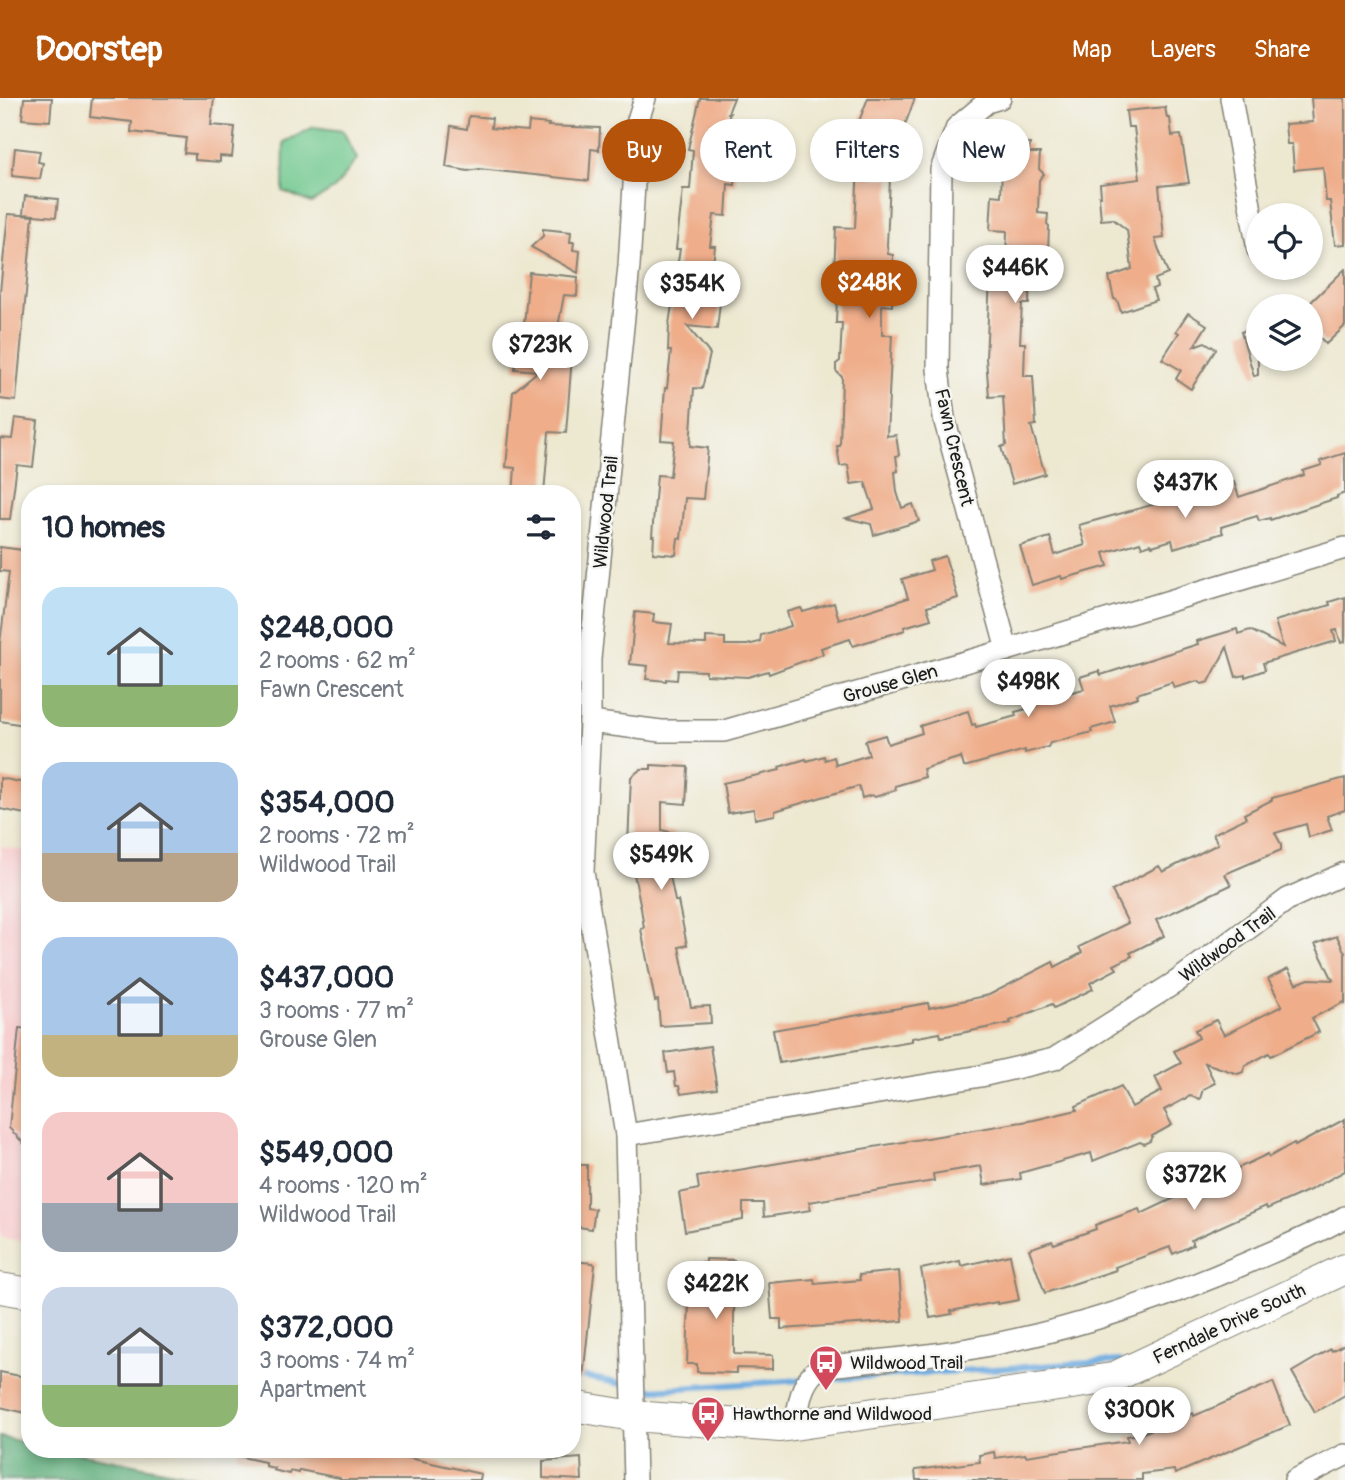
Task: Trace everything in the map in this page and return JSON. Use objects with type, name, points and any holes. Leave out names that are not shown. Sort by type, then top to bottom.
[{"type":"main road","name":"Ferndale Drive South","points":[[581,1407],[633,1416],[780,1427],[1112,1378],[1345,1269]]},
{"type":"main road","points":[[0,1288],[21,1292]]},
{"type":"street","name":"Wildwood Trail","points":[[635,1480],[626,1135],[583,872],[590,659],[629,266],[638,120],[645,98]]},
{"type":"street","name":"Fawn Crescent","points":[[1000,98],[987,102],[957,127],[941,170],[938,369],[944,418],[1007,650]]},
{"type":"street","points":[[1231,98],[1250,203]]},
{"type":"street","name":"Grouse Glen","points":[[590,722],[661,731],[724,731],[1007,650],[1345,548]]},
{"type":"street","name":"Wildwood Trail","points":[[626,1135],[981,1076],[1054,1059],[1176,982],[1288,900],[1345,873]]},
{"type":"street","points":[[795,1425],[803,1386],[808,1376],[820,1367],[973,1348],[1130,1309],[1218,1275],[1318,1232],[1345,1217]]},
{"type":"street","points":[[1295,1480],[1345,1455]]},
{"type":"shaded area","points":[[0,846],[21,850],[21,1241],[0,1237]]},
{"type":"green space","points":[[314,127],[343,131],[357,159],[335,188],[311,203],[283,191],[284,142]]},
{"type":"green space","points":[[0,1437],[21,1441],[21,1458],[104,1458],[214,1480],[0,1480]]},
{"type":"building","points":[[24,98],[52,98],[50,121],[22,119]]},
{"type":"building","points":[[92,98],[214,98],[211,125],[235,127],[232,157],[220,156],[220,162],[195,160],[195,154],[184,153],[186,138],[131,132],[132,122],[90,117]]},
{"type":"building","points":[[700,98],[734,98],[728,119],[700,119],[700,182],[735,182],[735,185],[728,184],[726,216],[714,215],[710,246],[715,246],[712,275],[723,276],[717,329],[687,326],[710,354],[702,389],[694,388],[690,446],[708,448],[703,499],[685,498],[681,539],[678,538],[676,555],[653,553],[652,536],[657,475],[670,476],[674,441],[661,440],[671,351],[668,351],[672,305],[684,306],[689,270],[677,268],[680,249],[676,249],[683,189],[690,189],[693,150],[688,149]]},
{"type":"building","points":[[868,98],[915,98],[907,119],[860,119]]},
{"type":"building","points":[[1311,98],[1345,98],[1345,244],[1335,245],[1330,201],[1326,201],[1323,167],[1294,170],[1292,144],[1287,144],[1285,124],[1313,122]]},
{"type":"building","points":[[1165,107],[1167,118],[1170,118],[1172,136],[1181,135],[1189,183],[1159,186],[1164,238],[1155,239],[1168,274],[1155,279],[1157,287],[1152,289],[1156,300],[1121,312],[1117,300],[1114,299],[1109,277],[1132,269],[1127,230],[1113,219],[1101,220],[1100,184],[1140,179],[1134,127],[1128,127],[1126,111]]},
{"type":"building","points":[[469,116],[492,118],[491,128],[528,131],[529,122],[549,124],[548,126],[600,128],[599,150],[591,149],[589,181],[446,167],[451,126],[467,129]]},
{"type":"building","points":[[15,148],[40,151],[38,162],[43,163],[40,179],[12,176]]},
{"type":"building","points":[[1030,153],[1040,153],[1039,169],[1044,174],[1039,180],[1038,213],[1048,214],[1048,252],[1030,251],[1029,304],[1022,304],[1020,343],[1025,343],[1024,376],[1033,376],[1036,425],[1031,426],[1045,474],[1012,484],[1001,447],[1006,445],[1003,396],[989,397],[986,358],[991,259],[1006,260],[1007,231],[990,230],[992,195],[1001,196],[1002,182],[1030,182]]},
{"type":"building","points":[[857,182],[890,182],[887,245],[888,254],[893,255],[892,306],[882,305],[882,335],[892,335],[887,436],[896,435],[899,455],[896,456],[898,471],[895,472],[902,508],[913,504],[919,521],[874,535],[871,524],[846,518],[874,509],[865,482],[851,484],[848,465],[840,466],[837,446],[840,446],[842,377],[836,371],[836,364],[840,361],[842,323],[836,323],[836,227],[855,228]]},
{"type":"building","points":[[25,196],[58,199],[56,217],[23,214]]},
{"type":"building","points":[[8,214],[33,216],[16,401],[0,399],[0,291]]},
{"type":"building","points":[[543,229],[571,232],[573,250],[580,251],[578,273],[531,247],[543,236]]},
{"type":"building","points":[[1345,269],[1345,326],[1326,344],[1323,341],[1323,294],[1319,294]]},
{"type":"building","points":[[529,272],[578,277],[577,296],[564,295],[556,338],[561,339],[559,354],[572,356],[566,433],[549,432],[545,485],[514,485],[515,468],[506,467],[513,392],[538,371],[515,369],[517,346],[520,344],[521,334],[523,335]]},
{"type":"building","points":[[1188,313],[1207,325],[1194,346],[1205,342],[1216,349],[1191,389],[1176,379],[1181,370],[1162,359]]},
{"type":"building","points":[[1246,330],[1246,349],[1241,332]]},
{"type":"building","points":[[15,418],[38,421],[33,467],[17,465],[10,519],[0,519],[0,438],[12,439]]},
{"type":"building","points":[[1345,453],[1345,493],[1337,498],[1270,520],[1259,521],[1257,516],[1221,527],[1223,533],[1174,548],[1172,540],[1142,547],[1140,542],[1104,553],[1108,566],[1032,585],[1020,546],[1050,537],[1055,555],[1085,545],[1079,525],[1188,495],[1187,492],[1202,487],[1203,491],[1234,482],[1239,497],[1304,475],[1303,471],[1322,465],[1320,461]]},
{"type":"building","points":[[0,547],[21,550],[21,724],[0,721],[0,644],[9,572],[0,571]]},
{"type":"building","points":[[945,556],[958,598],[927,607],[931,619],[904,627],[905,630],[853,646],[850,639],[821,648],[823,654],[769,674],[768,671],[748,677],[706,675],[706,671],[678,670],[677,680],[646,679],[648,666],[630,664],[635,612],[654,614],[653,622],[672,624],[669,643],[706,644],[706,637],[725,638],[725,645],[747,645],[760,642],[761,635],[791,626],[787,612],[801,608],[803,612],[834,603],[839,620],[908,598],[902,579],[932,570],[929,561]]},
{"type":"building","points":[[1345,597],[1345,642],[1341,643],[1337,630],[1333,631],[1336,641],[1263,663],[1265,670],[1245,677],[1236,677],[1227,647],[1209,682],[1202,684],[1198,681],[1174,688],[1172,682],[1137,694],[1138,697],[1110,706],[1115,722],[1091,729],[1092,732],[1050,743],[1048,747],[1025,753],[1025,750],[964,767],[961,757],[923,769],[925,777],[895,786],[896,790],[875,797],[872,795],[862,798],[859,786],[775,811],[775,815],[755,819],[754,809],[728,813],[723,783],[780,770],[779,767],[824,756],[825,760],[834,757],[836,765],[869,755],[865,741],[885,735],[888,744],[922,733],[920,726],[968,711],[972,725],[975,724],[976,727],[1016,716],[1015,712],[1034,707],[1029,691],[1050,686],[1053,697],[1084,689],[1080,677],[1099,671],[1101,675],[1237,629],[1238,634],[1250,630],[1283,647],[1275,621],[1330,605],[1329,602]]},
{"type":"building","points":[[651,765],[688,767],[686,804],[662,802],[662,830],[676,834],[663,841],[687,945],[679,947],[691,1007],[710,1006],[711,1023],[660,1026],[658,1000],[655,1001],[641,929],[644,928],[641,908],[628,845],[631,777],[641,769],[651,769]]},
{"type":"building","points":[[0,778],[21,782],[21,813],[0,809]]},
{"type":"building","points":[[1345,778],[1345,810],[1327,816],[1332,830],[1309,837],[1306,824],[1275,833],[1281,850],[1225,874],[1231,885],[1156,920],[1164,936],[1130,953],[1132,956],[1114,965],[1117,969],[1090,983],[1093,989],[1054,1008],[1052,1004],[1010,1021],[1011,1023],[941,1037],[940,1033],[912,1038],[912,1041],[779,1063],[773,1030],[928,1003],[929,1008],[989,995],[1053,962],[1055,967],[1082,953],[1079,947],[1128,923],[1112,891],[1159,866],[1163,872],[1218,844],[1213,834],[1246,818],[1244,814],[1272,798]]},
{"type":"building","points":[[1337,936],[1345,953],[1345,1004],[1344,1002],[1312,1018],[1319,1032],[1271,1056],[1269,1053],[1245,1066],[1243,1072],[1238,1074],[1205,1063],[1215,1083],[1203,1089],[1200,1099],[1190,1096],[1164,1110],[1172,1125],[1152,1136],[1150,1141],[1144,1144],[1140,1142],[1093,1161],[1091,1153],[1020,1173],[1021,1179],[984,1185],[981,1166],[933,1174],[934,1181],[809,1202],[811,1210],[764,1217],[763,1203],[743,1203],[743,1220],[685,1231],[679,1193],[699,1189],[697,1177],[1034,1120],[1077,1110],[1076,1106],[1121,1086],[1132,1107],[1162,1091],[1155,1077],[1181,1063],[1174,1051],[1199,1038],[1195,1030],[1216,1020],[1224,1035],[1282,1006],[1268,979],[1288,969],[1296,984],[1309,979],[1333,980],[1315,944]]},
{"type":"building","points":[[19,1028],[21,1028],[21,1141],[9,1128]]},
{"type":"building","points":[[710,1046],[717,1089],[681,1094],[679,1086],[676,1086],[674,1072],[668,1073],[665,1053]]},
{"type":"building","points":[[1345,1119],[1345,1171],[1310,1190],[1267,1209],[1266,1206],[1191,1240],[1193,1245],[1173,1254],[1170,1247],[1115,1267],[1116,1270],[1045,1293],[1029,1249],[1052,1241],[1054,1244],[1096,1229],[1095,1225],[1139,1209],[1141,1214],[1268,1154],[1269,1157],[1294,1143],[1295,1146]]},
{"type":"building","points":[[581,1165],[587,1165],[587,1208],[595,1209],[592,1229],[581,1227]]},
{"type":"building","points":[[1010,1255],[1019,1300],[951,1311],[952,1314],[930,1318],[921,1269],[960,1261],[961,1266]]},
{"type":"building","points":[[706,1259],[734,1260],[734,1354],[773,1355],[773,1369],[736,1368],[736,1373],[697,1372],[697,1364],[687,1364],[690,1266],[702,1266],[702,1263],[706,1264]]},
{"type":"building","points":[[581,1262],[595,1265],[581,1378]]},
{"type":"building","points":[[899,1271],[903,1321],[781,1329],[781,1319],[772,1319],[769,1283],[814,1279],[815,1284],[860,1280],[859,1275]]},
{"type":"building","points":[[1345,1344],[1345,1395],[1315,1412],[1292,1372],[1331,1349],[1332,1351]]},
{"type":"building","points":[[0,1372],[21,1376],[21,1412],[0,1407]]},
{"type":"building","points":[[1273,1382],[1290,1425],[1175,1474],[1174,1470],[1142,1474],[1142,1480],[916,1480],[915,1470],[980,1462],[979,1455],[994,1452],[995,1458],[1026,1456],[1128,1441],[1127,1436],[1140,1434],[1193,1413],[1194,1416]]},
{"type":"building","points":[[246,1458],[409,1458],[481,1474],[480,1480],[340,1480],[299,1470],[298,1473],[290,1471],[289,1474],[265,1466],[265,1462]]},
{"type":"building","points":[[581,1458],[582,1480],[543,1478],[543,1461]]},
{"type":"waterway","points":[[816,1380],[1120,1361]]},
{"type":"waterway","points":[[581,1376],[627,1385]]},
{"type":"waterway","points":[[638,1387],[651,1390],[802,1380]]},
{"type":"place","name":"Wildwood Trail","points":[[826,1392]]},
{"type":"place","name":"Hawthorne and Wildwood","points":[[708,1443]]}]
